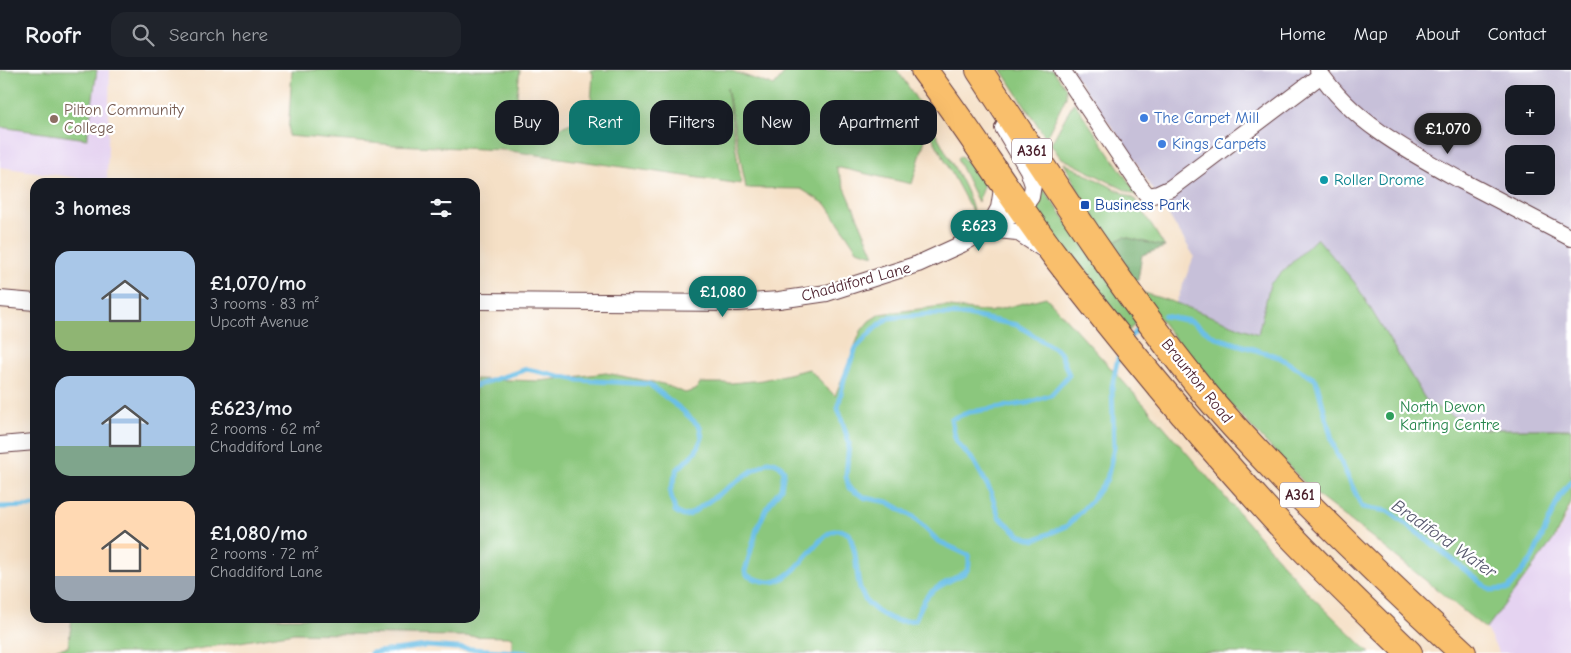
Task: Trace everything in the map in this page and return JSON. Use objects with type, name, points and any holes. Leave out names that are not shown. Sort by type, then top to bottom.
[{"type":"main road","name":"Braunton Road","points":[[924,70],[942,83],[1021,210],[1139,360],[1262,504],[1325,571],[1409,653]]},
{"type":"main road","name":"Braunton Road","points":[[979,70],[1060,193],[1152,324],[1196,382],[1241,434],[1339,535],[1463,653]]},
{"type":"street","points":[[1062,70],[1148,196],[1171,188],[1319,73],[1345,103],[1373,128],[1412,154],[1571,238]]},
{"type":"street","points":[[993,92],[996,116],[1028,170],[1033,185],[1031,197],[1021,210]]},
{"type":"street","points":[[1003,182],[999,208],[988,229],[1017,232],[1057,258]]},
{"type":"street","name":"Chaddiford Lane","points":[[480,301],[737,303],[802,298],[827,293],[918,264],[962,244],[1021,210]]},
{"type":"street","points":[[0,298],[30,301]]},
{"type":"street","points":[[0,445],[30,442]]},
{"type":"shaded area","name":"Pilton Community College","points":[[0,70],[110,70],[107,178],[78,178],[0,167]]},
{"type":"shaded area","points":[[1071,70],[1571,70],[1571,429],[1477,429],[1426,402],[1355,283],[1270,284],[1258,334],[1176,303],[1194,256],[1129,151]]},
{"type":"shaded area","points":[[1571,506],[1571,653],[1499,653],[1486,629],[1556,537]]},
{"type":"green space","points":[[0,70],[97,70],[87,139],[0,127]]},
{"type":"green space","points":[[292,70],[520,70],[517,95],[519,100],[495,100],[495,145],[559,145],[559,128],[569,124],[569,145],[640,145],[640,100],[591,100],[593,74],[590,70],[729,70],[774,86],[787,70],[897,70],[916,100],[820,100],[820,145],[923,145],[912,184],[836,167],[874,255],[857,250],[827,205],[801,189],[746,188],[733,120],[733,100],[729,100],[727,88],[729,100],[650,100],[650,145],[733,145],[733,129],[741,184],[504,150],[395,145],[288,136]]},
{"type":"green space","points":[[1002,70],[1053,70],[1066,88],[1066,97],[1046,138]]},
{"type":"green space","points":[[1073,103],[1139,197],[1060,157],[1051,144]]},
{"type":"green space","points":[[937,136],[967,193],[974,215],[937,145]]},
{"type":"green space","points":[[961,156],[985,180],[978,202],[957,159]]},
{"type":"green space","points":[[1064,163],[1135,199],[1165,247],[1124,237],[1107,246]]},
{"type":"green space","points":[[1042,187],[1138,320],[1128,332],[1034,213],[1041,199]]},
{"type":"green space","points":[[1124,237],[1165,247],[1142,255],[1138,280],[1132,285],[1107,246]]},
{"type":"green space","points":[[1317,238],[1355,283],[1427,402],[1477,429],[1571,429],[1571,503],[1554,539],[1486,629],[1314,493],[1205,378],[1138,291],[1176,303],[1258,334],[1270,284]]},
{"type":"green space","points":[[1046,297],[1160,422],[1307,592],[1370,653],[512,653],[512,637],[294,633],[173,653],[31,653],[68,647],[71,623],[480,623],[480,379],[540,381],[606,373],[663,384],[685,393],[696,390],[700,383],[732,383],[763,380],[809,369],[835,396],[861,331],[869,321],[880,314],[942,306],[989,312]]},
{"type":"waterway","points":[[480,384],[527,369],[577,380],[649,384],[700,427],[702,438],[696,451],[677,470],[670,491],[675,511],[683,516],[689,515],[752,471],[768,462],[774,462],[780,465],[784,471],[781,488],[766,509],[757,529],[745,571],[748,576],[768,582],[781,579],[799,565],[824,537],[831,532],[842,530],[850,535],[855,551],[860,588],[867,602],[887,617],[898,621],[905,621],[915,620],[923,602],[930,593],[967,570],[969,567],[968,555],[938,541],[915,518],[888,502],[866,498],[849,488],[846,476],[849,443],[838,408],[844,379],[856,348],[874,329],[888,318],[932,314],[967,315],[1017,325],[1060,352],[1069,375],[1051,395],[1028,403],[970,412],[951,419],[956,442],[974,461],[990,490],[999,517],[1020,535],[1034,540],[1067,526],[1091,501],[1107,479],[1114,448],[1112,387],[1118,358]]},
{"type":"waterway","name":"Bradiford Water","points":[[1164,316],[1190,321],[1217,338],[1279,357],[1316,380],[1334,447],[1362,507],[1388,511],[1490,590],[1508,589],[1532,559],[1560,496],[1571,481]]},
{"type":"waterway","name":"Bradiford Water","points":[[1131,336],[1142,326]]},
{"type":"waterway","points":[[0,507],[30,506]]},
{"type":"waterway","points":[[371,653],[426,646],[531,653]]},
{"type":"place","name":"The Carpet Mill","points":[[1144,118]]},
{"type":"place","name":"Pilton Community College","points":[[54,119]]},
{"type":"place","name":"Kings Carpets","points":[[1162,144]]},
{"type":"place","name":"Roller Drome","points":[[1324,180]]},
{"type":"place","name":"Business Park","points":[[1085,205]]},
{"type":"place","name":"North Devon Karting Centre","points":[[1390,416]]}]
